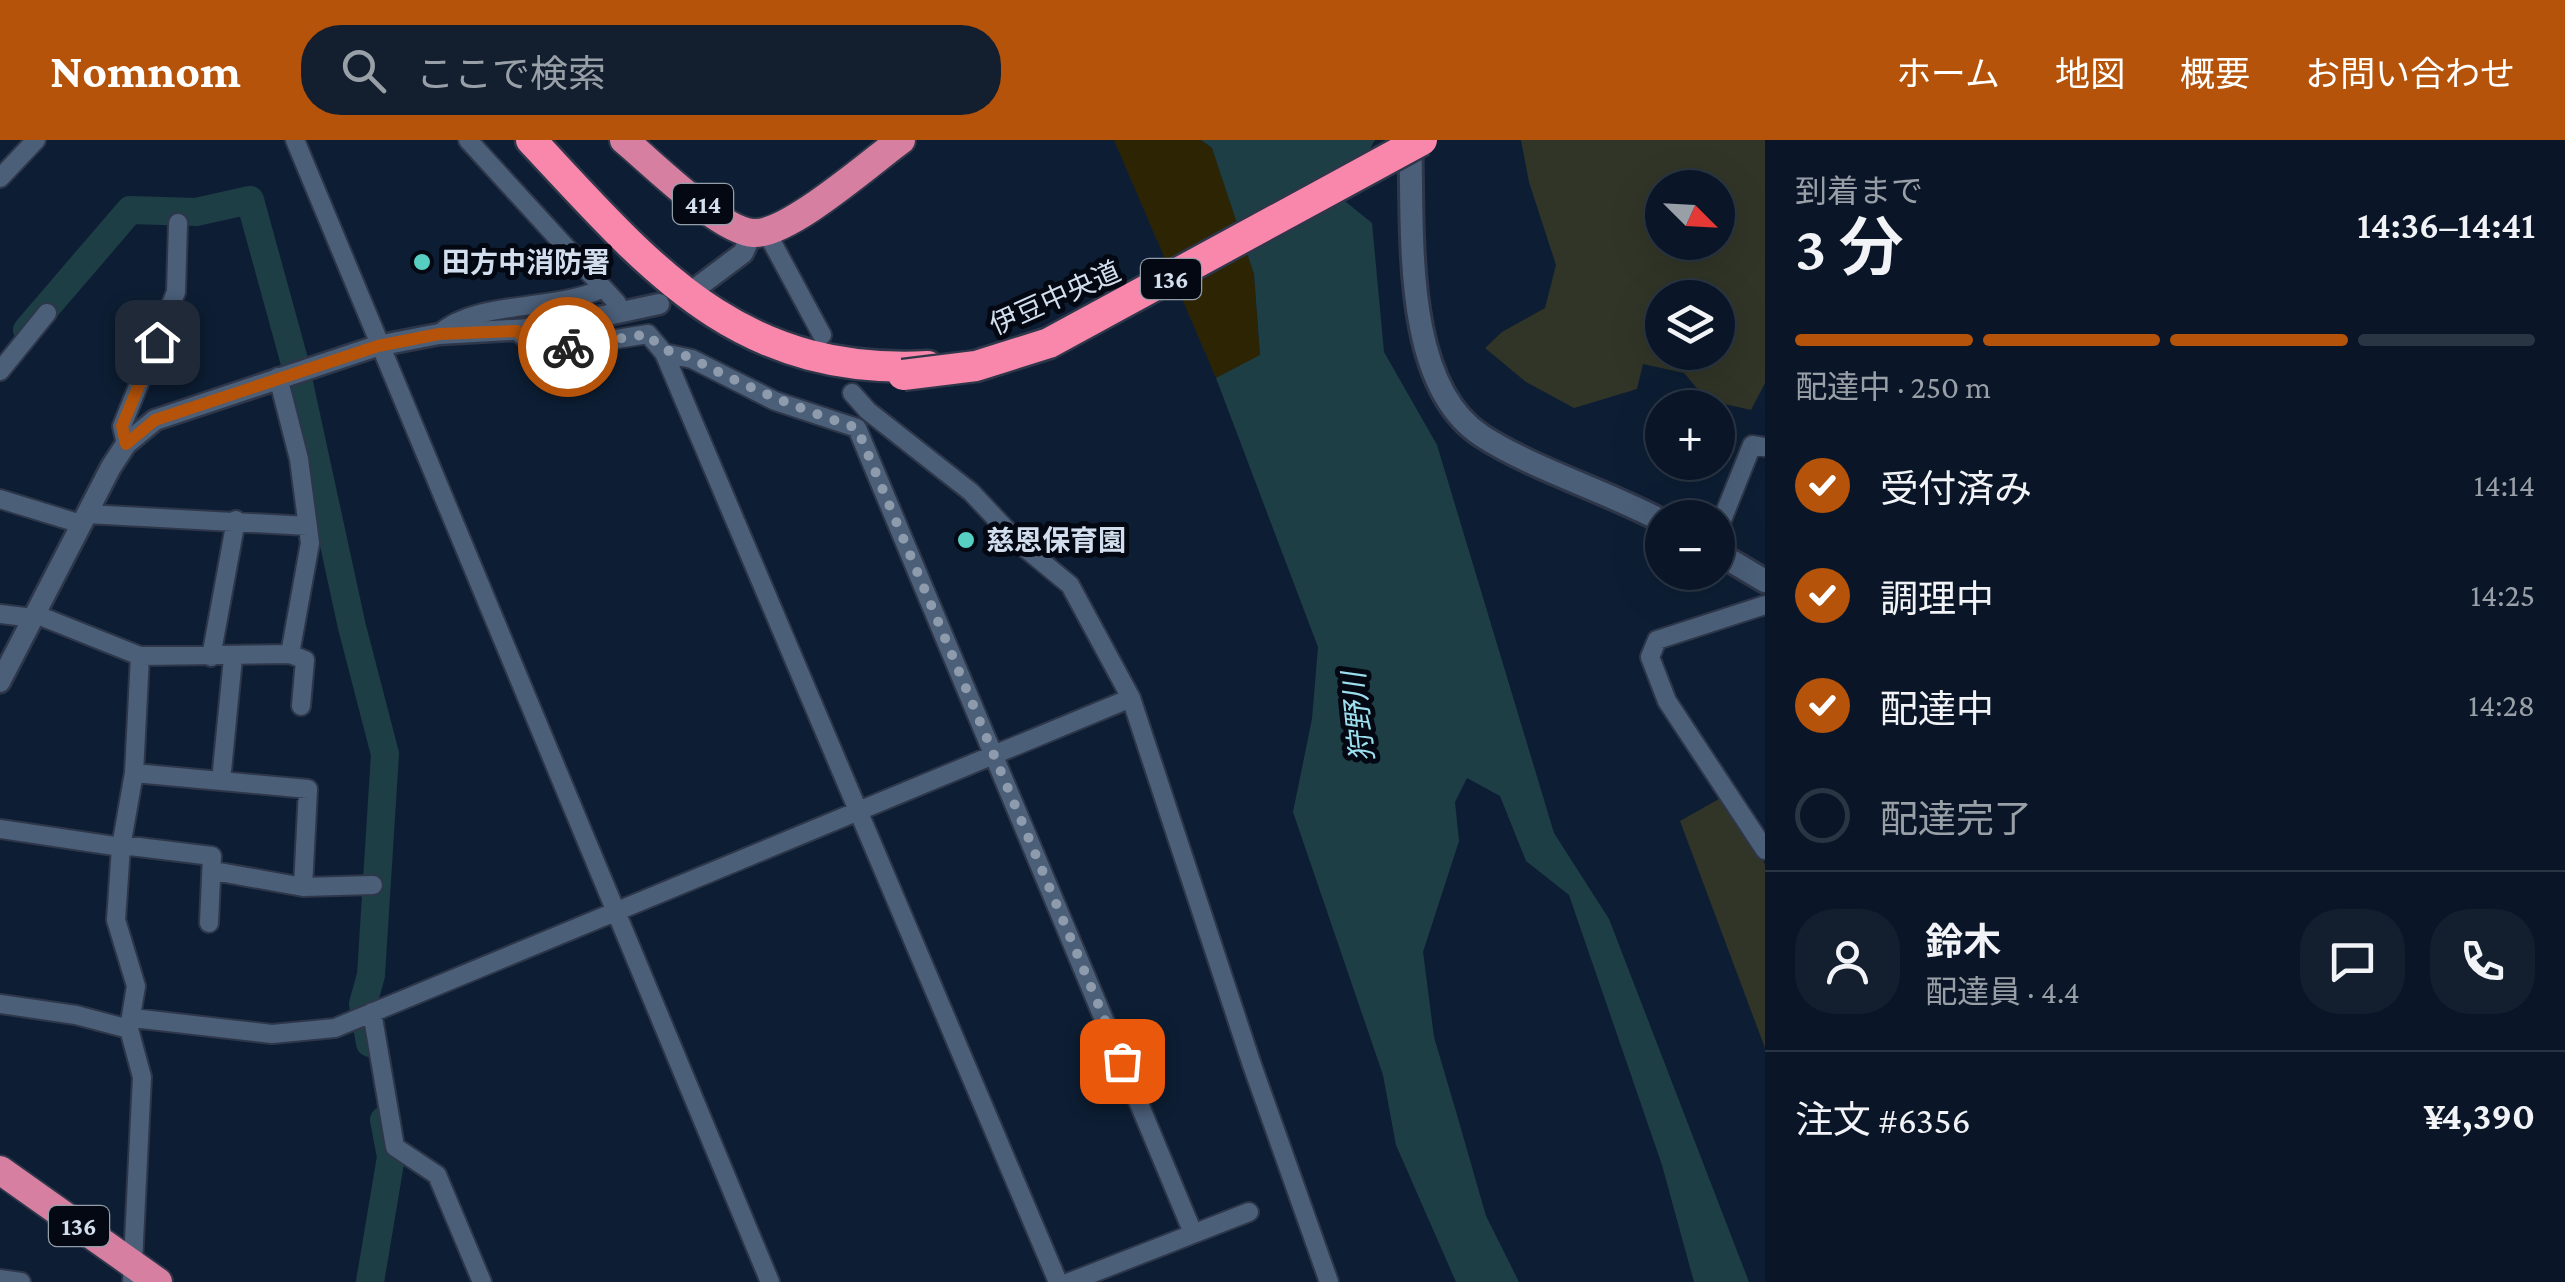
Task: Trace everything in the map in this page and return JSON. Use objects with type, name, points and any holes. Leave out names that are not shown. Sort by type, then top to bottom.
[{"type":"highway","name":"伊豆中央道","points":[[520,140],[649,276],[715,325],[806,362],[901,371],[976,366],[1049,344],[1422,140]]},
{"type":"highway","name":"伊豆中央道","points":[[531,140],[654,269],[719,318],[805,354],[901,371],[974,360],[1048,338],[1408,140]]},
{"type":"highway","name":"414","points":[[624,140],[728,224],[759,233],[793,218],[901,140]]},
{"type":"highway","name":"136","points":[[0,1170],[132,1272],[158,1282]]},
{"type":"main road","points":[[1408,140],[1416,287],[1428,355],[1444,398],[1483,437],[1645,513]]},
{"type":"main road","points":[[1735,563],[1765,581]]},
{"type":"street","points":[[0,178],[36,140]]},
{"type":"street","points":[[295,140],[770,1282]]},
{"type":"street","points":[[468,140],[617,302]]},
{"type":"street","points":[[126,444],[122,426],[176,292],[178,223]]},
{"type":"street","points":[[699,286],[743,252],[759,233],[822,334]]},
{"type":"street","points":[[439,334],[458,319],[551,303],[604,288]]},
{"type":"street","points":[[0,682],[126,444],[155,420],[378,346],[439,334],[517,331],[599,320],[659,304]]},
{"type":"street","points":[[0,371],[47,312]]},
{"type":"street","points":[[517,331],[536,348],[547,350],[648,334],[664,353],[1058,1282]]},
{"type":"street","points":[[664,353],[692,359],[775,402],[857,428],[1193,1233]]},
{"type":"street","points":[[278,378],[299,459],[310,556],[290,654]]},
{"type":"street","points":[[852,393],[877,418],[971,492],[1019,543],[1070,585],[1131,698],[1178,830],[1252,1065],[1329,1282]]},
{"type":"street","points":[[1730,500],[1752,445],[1765,447]]},
{"type":"street","points":[[0,499],[84,519],[236,520],[308,526]]},
{"type":"street","points":[[211,657],[236,520]]},
{"type":"street","points":[[1765,605],[1657,640],[1650,657],[1667,701],[1765,850]]},
{"type":"street","points":[[0,614],[34,616],[140,656],[233,658],[290,654],[305,660],[301,706]]},
{"type":"street","points":[[132,1272],[142,1077],[131,1023],[136,986],[116,920],[122,846],[134,773],[140,656]]},
{"type":"street","points":[[222,782],[233,658]]},
{"type":"street","points":[[0,1004],[131,1023],[276,1034],[323,1032],[1131,698]]},
{"type":"street","points":[[134,773],[308,789],[303,887]]},
{"type":"street","points":[[0,829],[212,856],[209,924]]},
{"type":"street","points":[[214,872],[303,887],[374,885]]},
{"type":"street","points":[[372,1012],[395,1147],[437,1175],[482,1282]]},
{"type":"street","points":[[1070,1282],[1250,1212]]},
{"type":"street","points":[[0,1278],[21,1282]]},
{"type":"shaded area","points":[[1521,140],[1765,140],[1765,383],[1751,410],[1735,406],[1735,390],[1698,390],[1684,373],[1670,370],[1735,370],[1735,280],[1645,280],[1645,364],[1637,389],[1574,408],[1526,382],[1485,348],[1502,332],[1545,308],[1556,265],[1529,182]]},
{"type":"shaded area","points":[[1726,795],[1765,864],[1765,1048],[1680,821]]},
{"type":"sand","points":[[1114,140],[1201,140],[1212,148],[1254,274],[1260,356],[1216,378]]},
{"type":"water","name":"狩野川","points":[[1201,140],[1375,140],[1341,198],[1372,223],[1384,352],[1437,445],[1554,833],[1609,919],[1749,1282],[1694,1282],[1662,1165],[1569,895],[1526,861],[1500,796],[1467,778],[1455,802],[1459,841],[1423,952],[1434,1037],[1486,1216],[1519,1282],[1456,1282],[1396,1145],[1383,1075],[1293,812],[1312,719],[1318,647],[1216,378],[1260,355],[1254,274],[1212,148]]},
{"type":"waterway","points":[[27,330],[130,210],[196,212],[250,200],[294,360],[352,627],[385,754],[371,975],[363,1004],[370,1043]]},
{"type":"waterway","points":[[370,1282],[391,1157],[384,1120]]},
{"type":"way so far","points":[[568,347],[648,334],[664,353],[692,359],[775,402],[857,428],[1122,1061]]},
{"type":"place","name":"田方中消防署","points":[[422,262]]},
{"type":"place","name":"慈恩保育園","points":[[966,540]]},
{"type":"route","points":[[157,342],[122,426],[126,444],[155,420],[378,346],[420,336],[517,331],[536,348],[568,347]]}]
